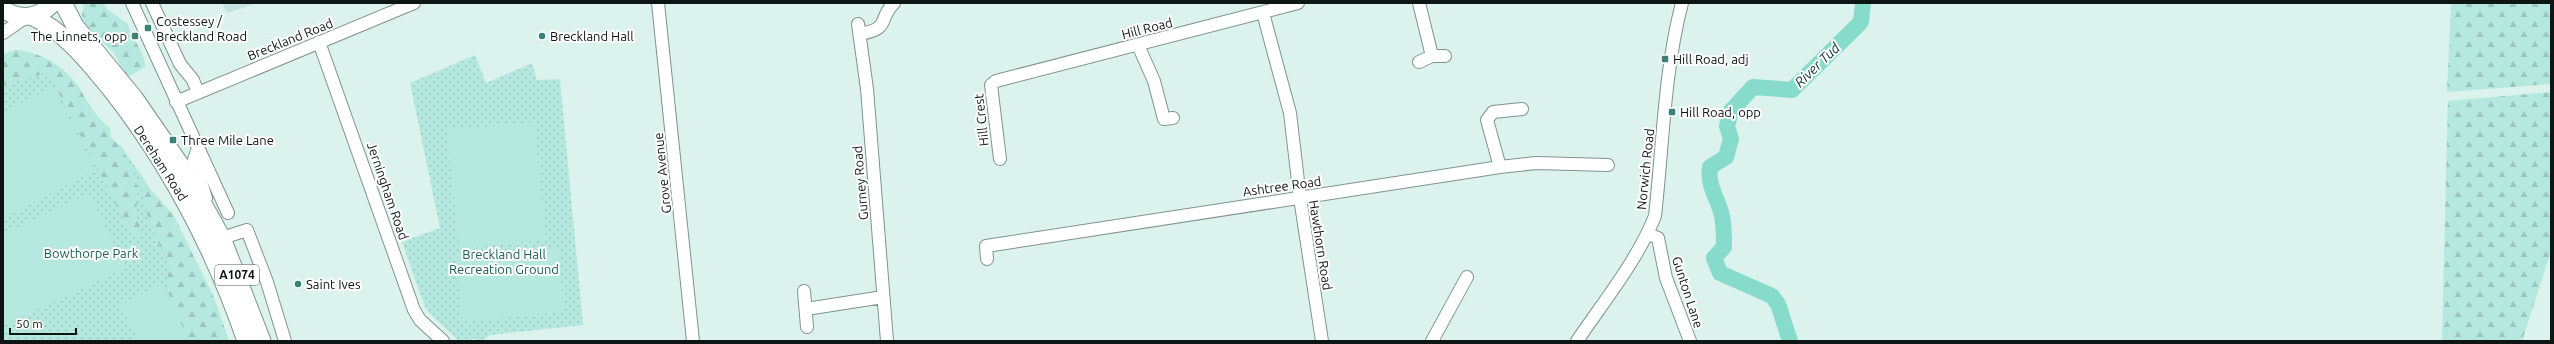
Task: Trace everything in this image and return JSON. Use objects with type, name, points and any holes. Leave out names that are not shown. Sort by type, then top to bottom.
[{"type":"highway","points":[[28,16],[47,9],[53,3]]},
{"type":"highway","name":"Dereham Road","points":[[63,3],[75,26],[135,98],[188,178],[222,238],[262,341]]},
{"type":"highway","name":"Dereham Road","points":[[3,9],[13,14],[28,16],[40,20],[70,42],[102,78],[152,146],[200,228],[225,283],[246,341]]},
{"type":"highway","name":"A1074","points":[[188,178],[186,186],[201,214],[200,228]]},
{"type":"street","points":[[132,3],[198,148],[226,195],[228,213]]},
{"type":"street","points":[[152,3],[180,64],[193,80],[198,93]]},
{"type":"street","name":"Breckland Road","points":[[176,102],[414,3]]},
{"type":"street","name":"Grove Avenue","points":[[658,3],[693,341]]},
{"type":"street","name":"Gurney Road","points":[[887,341],[868,105],[859,29],[876,31],[881,27],[894,3]]},
{"type":"street","name":"Hill Road","points":[[991,85],[1002,74],[1138,45],[1298,3]]},
{"type":"street","points":[[1419,3],[1432,56]]},
{"type":"street","name":"Norwich Road","points":[[1577,341],[1648,234],[1655,216],[1671,60],[1682,3]]},
{"type":"street","name":"Hawthorn Road","points":[[1263,13],[1290,113],[1300,198],[1322,341]]},
{"type":"street","points":[[3,33],[28,16]]},
{"type":"street","name":"Jerningham Road","points":[[319,42],[414,310],[420,320],[443,341]]},
{"type":"street","points":[[1138,45],[1154,81],[1164,120],[1173,118]]},
{"type":"street","points":[[1419,62],[1432,56],[1445,56]]},
{"type":"street","name":"Hill Crest","points":[[991,85],[996,155]]},
{"type":"street","points":[[1500,167],[1487,120],[1493,112],[1522,109]]},
{"type":"street","name":"Dereham Road","points":[[188,178],[198,148]]},
{"type":"street","name":"Dereham Road","points":[[204,160],[201,182],[208,212]]},
{"type":"street","name":"Ashtree Road","points":[[987,259],[986,246],[1500,167],[1536,163],[1600,161]]},
{"type":"street","points":[[222,238],[247,230],[267,282],[285,341]]},
{"type":"street","name":"Gunton Lane","points":[[1648,234],[1658,238],[1666,278],[1690,341]]},
{"type":"street","points":[[1432,341],[1467,278]]},
{"type":"street","points":[[804,291],[808,327]]},
{"type":"street","points":[[806,309],[883,296]]},
{"type":"shaded area","points":[[222,3],[258,3],[227,13]]},
{"type":"green space","points":[[84,3],[104,3],[107,9],[128,24],[145,61],[145,67],[129,76],[123,70],[114,53],[83,23],[82,14]]},
{"type":"green space","points":[[2451,3],[2551,3],[2551,84],[2447,92]]},
{"type":"green space","name":"Bowthorpe Park","points":[[14,50],[36,54],[56,64],[65,71],[79,88],[96,114],[110,128],[111,138],[121,146],[150,189],[174,216],[214,298],[229,341],[3,341],[3,55]]},
{"type":"green space","points":[[14,50],[36,54],[56,64],[65,71],[79,88],[96,114],[110,128],[111,138],[127,158],[134,174],[138,190],[136,208],[137,215],[144,236],[133,238],[50,76],[46,73],[3,85],[3,55]]},
{"type":"green space","name":"Breckland Hall Recreation Ground","points":[[475,55],[486,83],[532,63],[537,80],[560,79],[583,325],[490,335],[482,341],[477,341],[474,338],[469,341],[465,339],[459,341],[427,311],[423,302],[402,242],[440,228],[410,83]]},
{"type":"green space","points":[[53,87],[95,170],[3,219],[3,112]]},
{"type":"green space","points":[[2551,92],[2551,251],[2522,341],[2442,341],[2448,101]]},
{"type":"green space","points":[[534,122],[546,240],[459,248],[447,130]]},
{"type":"green space","points":[[137,168],[150,189],[174,216],[214,298],[229,341],[190,341],[172,306],[169,296],[167,277],[169,267],[149,222]]},
{"type":"green space","points":[[89,193],[125,268],[3,326],[3,234]]},
{"type":"green space","points":[[558,248],[564,312],[462,322],[456,258]]},
{"type":"green space","points":[[161,284],[190,341],[139,341],[120,305]]},
{"type":"waterway","name":"River Tud","points":[[1790,341],[1778,304],[1772,296],[1720,273],[1714,258],[1724,247],[1723,224],[1722,216],[1711,186],[1709,174],[1710,167],[1726,157],[1731,139],[1727,126],[1731,111],[1753,87],[1792,90],[1861,22],[1863,3]]},
{"type":"place","name":"Costessey / Breckland Road","points":[[148,28]]},
{"type":"place","name":"The Linnets, opp","points":[[135,36]]},
{"type":"place","name":"Breckland Hall","points":[[542,36]]},
{"type":"place","name":"Hill Road, adj","points":[[1665,59]]},
{"type":"place","name":"Hill Road, opp","points":[[1672,112]]},
{"type":"place","name":"Three Mile Lane","points":[[173,140]]},
{"type":"place","name":"Saint Ives","points":[[298,284]]}]
